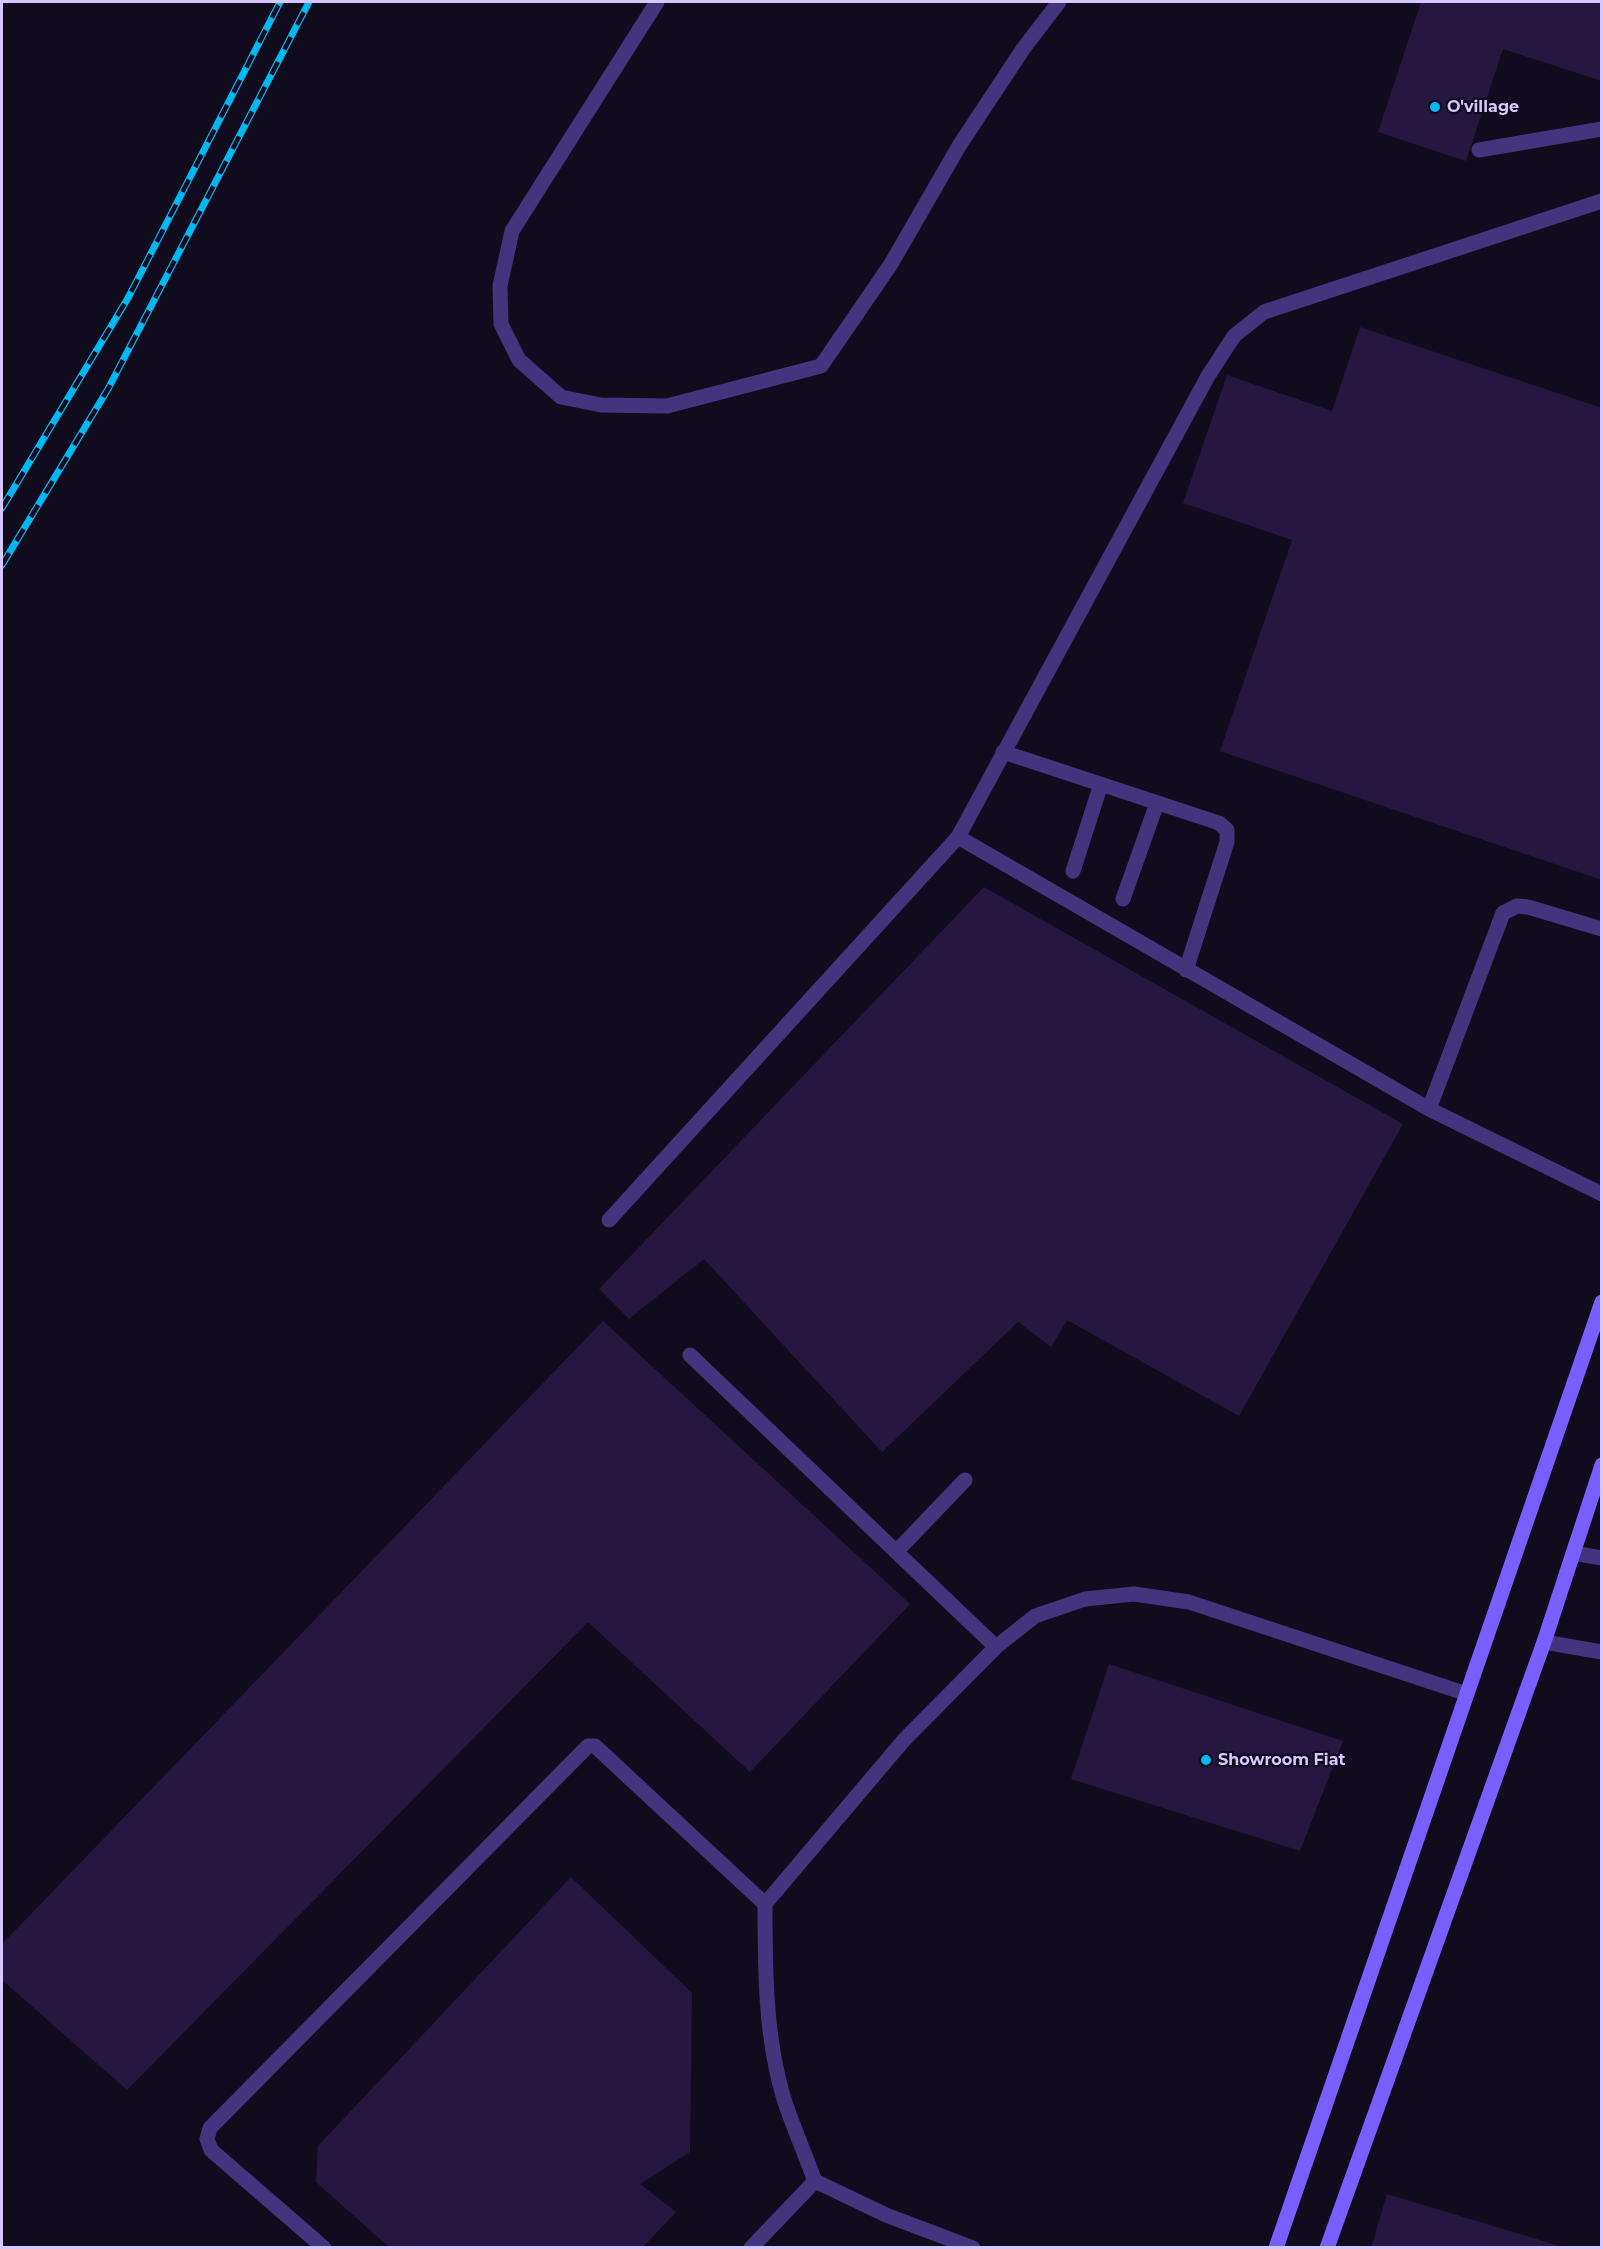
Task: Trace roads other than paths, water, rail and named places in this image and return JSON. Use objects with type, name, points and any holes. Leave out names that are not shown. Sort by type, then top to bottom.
[{"type":"street","points":[[657,2],[512,231],[500,286],[501,324],[519,360],[561,397],[601,405],[667,406],[821,366],[891,264],[959,146],[1023,49],[1059,2]]},
{"type":"street","points":[[1479,150],[1602,129]]},
{"type":"street","points":[[609,1220],[958,837],[1202,386],[1234,336],[1264,312],[1602,201]]},
{"type":"street","points":[[1003,752],[1219,824],[1227,830],[1227,842],[1186,970]]},
{"type":"street","points":[[1073,871],[1101,784]]},
{"type":"street","points":[[1123,899],[1157,803]]},
{"type":"street","points":[[958,837],[1429,1109],[1602,1194]]},
{"type":"street","points":[[1429,1109],[1503,913],[1516,906],[1528,907],[1602,929]]},
{"type":"street","points":[[1276,2247],[1602,1302]]},
{"type":"street","points":[[690,1355],[996,1647]]},
{"type":"street","points":[[1327,2247],[1544,1642],[1602,1465]]},
{"type":"street","points":[[896,1552],[965,1480]]},
{"type":"street","points":[[1573,1553],[1602,1558]]},
{"type":"street","points":[[973,2247],[886,2215],[815,2181],[784,2098],[771,2034],[765,1971],[765,1904],[904,1740],[996,1647],[1035,1617],[1085,1599],[1134,1594],[1189,1602],[1467,1694]]},
{"type":"street","points":[[1544,1642],[1602,1652]]},
{"type":"street","points":[[324,2247],[211,2150],[207,2139],[210,2128],[588,1746],[595,1746],[765,1904]]},
{"type":"street","points":[[751,2247],[815,2181]]},
{"type":"railway","points":[[2,508],[128,298],[280,2]]},
{"type":"railway","points":[[2,565],[108,389],[309,2]]},
{"type":"place","name":"O'village","points":[[1435,107]]},
{"type":"place","name":"Showroom Fiat","points":[[1206,1760]]}]
